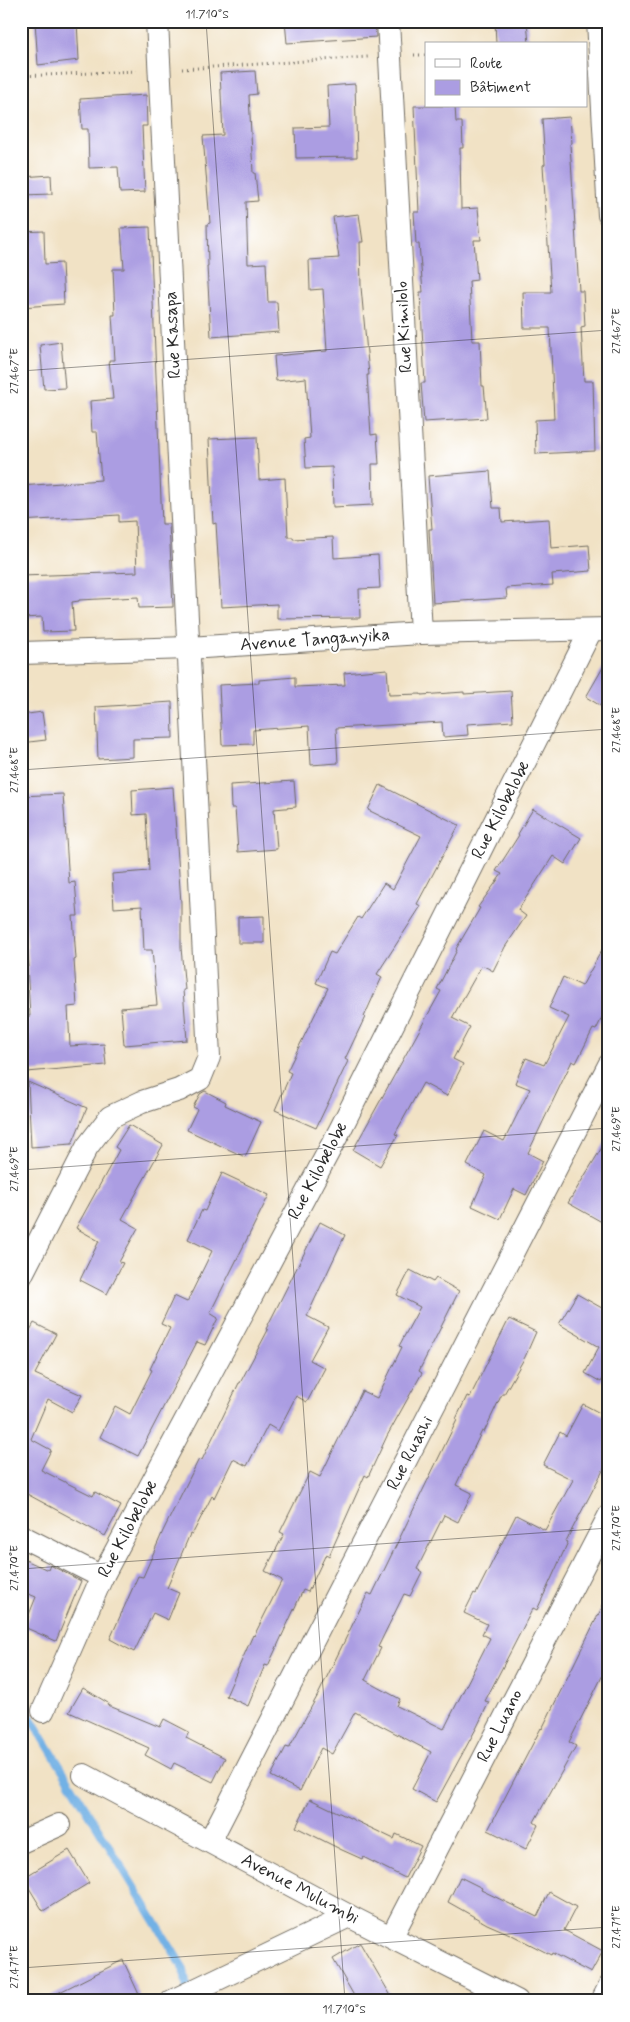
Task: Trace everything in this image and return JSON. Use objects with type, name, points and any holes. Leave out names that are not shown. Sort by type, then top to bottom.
[{"type":"street","name":"Rue Kasapa","points":[[21,1276],[86,1147],[110,1117],[142,1102],[179,1090],[200,1079],[210,1057],[157,21]]},
{"type":"street","name":"Rue Kimilolo","points":[[388,21],[421,633]]},
{"type":"street","points":[[598,21],[609,215]]},
{"type":"street","name":"Avenue Tanganyika","points":[[21,653],[189,648],[421,633],[600,629]]},
{"type":"street","name":"Rue Kilobelobe","points":[[43,1711],[102,1577],[340,1130],[600,629]]},
{"type":"street","name":"Rue Ruashi","points":[[210,1841],[609,1065]]},
{"type":"street","name":"Rue Luano","points":[[392,1936],[609,1516]]},
{"type":"street","points":[[21,1536],[102,1577]]},
{"type":"street","name":"Avenue Mulumbi","points":[[84,1775],[349,1916],[392,1936],[517,2001]]},
{"type":"street","points":[[21,1842],[59,1825]]},
{"type":"street","points":[[172,2001],[349,1916]]},
{"type":"street","points":[[602,2001],[609,1987]]},
{"type":"path","points":[[21,76],[425,55]]},
{"type":"building","points":[[35,21],[77,21],[79,60],[38,65]]},
{"type":"building","points":[[285,21],[375,21],[376,37],[287,43]]},
{"type":"building","points":[[495,21],[527,21],[529,42],[496,42]]},
{"type":"building","points":[[255,71],[257,94],[249,95],[253,173],[255,173],[258,201],[246,202],[248,264],[266,263],[268,302],[277,302],[279,332],[211,337],[207,266],[207,224],[210,223],[203,136],[223,135],[220,73]]},
{"type":"building","points":[[355,84],[357,157],[296,158],[295,128],[329,127],[327,86]]},
{"type":"building","points":[[146,95],[147,126],[142,126],[145,192],[120,193],[118,167],[89,168],[88,129],[82,129],[80,99]]},
{"type":"building","points":[[414,106],[455,108],[456,122],[462,122],[463,148],[460,148],[461,209],[478,208],[481,240],[474,240],[477,280],[469,281],[472,341],[480,341],[482,386],[484,386],[487,418],[424,422],[421,383],[425,383],[420,292],[423,292],[419,244],[416,244],[414,212],[419,212]]},
{"type":"building","points":[[570,117],[579,291],[583,291],[585,326],[581,327],[584,381],[593,381],[595,451],[536,454],[535,420],[554,419],[550,328],[524,328],[523,292],[551,292],[542,119]]},
{"type":"building","points":[[51,175],[52,194],[23,195],[22,177]]},
{"type":"building","points":[[359,214],[363,242],[360,242],[361,287],[369,375],[367,375],[371,435],[377,434],[379,464],[372,464],[373,505],[333,507],[332,467],[306,468],[304,439],[310,438],[306,378],[276,381],[274,356],[327,351],[323,289],[310,290],[309,260],[339,258],[333,217]]},
{"type":"building","points":[[150,227],[162,524],[169,524],[173,607],[139,608],[138,597],[79,600],[72,602],[74,631],[43,632],[42,617],[21,618],[21,576],[137,572],[135,521],[119,522],[119,515],[21,521],[21,486],[101,480],[97,432],[92,432],[90,401],[113,399],[109,360],[115,360],[112,315],[115,315],[113,269],[124,269],[121,228]]},
{"type":"building","points":[[44,231],[45,264],[62,263],[64,304],[21,307],[21,232]]},
{"type":"building","points":[[61,342],[65,388],[44,389],[40,345]]},
{"type":"building","points":[[257,437],[259,480],[285,478],[288,537],[293,537],[293,539],[333,537],[334,558],[378,555],[380,588],[359,589],[360,618],[277,619],[277,604],[221,607],[216,523],[213,524],[209,439]]},
{"type":"building","points":[[490,471],[493,508],[501,508],[502,522],[549,519],[551,548],[589,545],[591,571],[552,574],[553,585],[506,588],[507,598],[433,603],[429,529],[432,529],[428,476]]},
{"type":"building","points":[[609,657],[609,711],[586,697]]},
{"type":"building","points":[[387,669],[389,695],[511,691],[513,721],[467,724],[468,735],[443,737],[442,722],[336,728],[338,763],[311,765],[309,726],[253,730],[253,744],[222,745],[219,685],[259,683],[259,680],[295,677],[295,687],[345,685],[344,673]]},
{"type":"building","points":[[172,702],[173,738],[133,739],[133,757],[98,759],[96,707]]},
{"type":"building","points":[[42,712],[46,740],[21,743],[21,715]]},
{"type":"building","points":[[294,781],[296,807],[274,809],[277,849],[238,852],[235,808],[231,808],[230,785]]},
{"type":"building","points":[[380,785],[459,825],[417,904],[421,906],[377,974],[382,977],[345,1059],[348,1061],[316,1128],[275,1110],[291,1073],[287,1071],[328,988],[316,983],[330,952],[335,954],[358,917],[361,919],[384,883],[393,889],[421,836],[368,810]]},
{"type":"building","points":[[173,787],[181,903],[181,948],[187,1040],[124,1045],[121,1008],[157,1005],[152,950],[144,950],[142,906],[114,908],[112,874],[149,871],[146,814],[133,815],[132,790]]},
{"type":"building","points":[[63,794],[69,883],[75,882],[78,916],[73,916],[77,1006],[68,1007],[70,1046],[104,1044],[106,1065],[27,1072],[27,1016],[30,1016],[27,966],[29,966],[22,887],[25,886],[21,796]]},
{"type":"building","points":[[533,809],[581,838],[565,864],[553,856],[518,910],[526,916],[505,947],[493,971],[482,965],[452,1018],[470,1027],[453,1059],[463,1064],[447,1096],[423,1083],[395,1134],[398,1135],[380,1166],[353,1150],[441,991],[437,989],[456,949],[480,908],[478,907],[502,874],[496,871]]},
{"type":"building","points":[[264,916],[264,943],[238,943],[238,917]]},
{"type":"building","points":[[609,937],[609,1003],[596,1030],[593,1029],[576,1063],[572,1061],[528,1153],[543,1161],[526,1195],[514,1189],[500,1219],[472,1206],[486,1175],[467,1165],[484,1131],[504,1141],[530,1089],[515,1083],[526,1058],[544,1065],[569,1017],[549,1008],[563,977],[582,986]]},
{"type":"building","points":[[28,1082],[87,1108],[72,1144],[31,1147]]},
{"type":"building","points":[[205,1091],[226,1102],[225,1105],[261,1122],[245,1157],[187,1130],[197,1109],[193,1107],[200,1094]]},
{"type":"building","points":[[129,1125],[163,1145],[122,1219],[138,1228],[119,1262],[123,1263],[107,1294],[80,1280],[99,1241],[76,1228],[119,1150],[115,1147]]},
{"type":"building","points":[[609,1136],[609,1226],[568,1203]]},
{"type":"building","points":[[222,1173],[269,1195],[210,1313],[218,1318],[205,1345],[197,1342],[138,1456],[100,1437],[115,1406],[130,1414],[170,1328],[161,1324],[174,1296],[187,1302],[212,1251],[188,1239],[202,1210],[205,1211]]},
{"type":"building","points":[[320,1222],[345,1235],[307,1316],[328,1327],[310,1360],[325,1368],[307,1402],[296,1396],[278,1431],[268,1425],[247,1466],[233,1459],[214,1498],[212,1496],[192,1535],[190,1534],[167,1588],[179,1593],[168,1620],[153,1613],[134,1652],[110,1639],[138,1576],[143,1577],[163,1531],[199,1459],[202,1460]]},
{"type":"building","points":[[410,1270],[433,1282],[436,1278],[459,1291],[419,1371],[422,1373],[387,1436],[368,1477],[365,1475],[329,1556],[326,1554],[308,1592],[303,1590],[268,1666],[265,1665],[248,1706],[226,1696],[253,1635],[282,1580],[265,1571],[284,1534],[280,1532],[310,1472],[320,1477],[362,1391],[377,1398],[402,1347],[399,1346],[420,1307],[397,1295]]},
{"type":"building","points":[[577,1294],[609,1312],[609,1370],[601,1382],[585,1373],[599,1347],[559,1324]]},
{"type":"building","points":[[509,1319],[536,1332],[525,1357],[504,1394],[502,1394],[484,1432],[482,1431],[456,1485],[472,1493],[458,1522],[444,1515],[417,1569],[422,1572],[410,1596],[404,1594],[378,1647],[381,1648],[365,1680],[400,1699],[397,1706],[444,1729],[490,1638],[482,1634],[487,1624],[464,1613],[474,1593],[476,1594],[516,1515],[545,1530],[573,1480],[543,1465],[560,1432],[566,1436],[583,1404],[609,1418],[609,1459],[566,1541],[568,1542],[537,1610],[533,1608],[485,1701],[489,1702],[477,1727],[436,1802],[412,1789],[431,1752],[355,1712],[332,1754],[321,1748],[300,1791],[271,1776],[286,1747],[289,1748],[319,1693],[368,1593],[372,1595],[467,1396],[470,1397]]},
{"type":"building","points":[[34,1323],[56,1334],[35,1374],[82,1395],[72,1412],[48,1399],[31,1439],[51,1450],[41,1470],[93,1496],[95,1492],[121,1506],[105,1536],[27,1494],[21,1505],[21,1347]]},
{"type":"building","points":[[21,1558],[48,1570],[50,1565],[81,1581],[56,1641],[24,1627],[36,1597],[21,1591]]},
{"type":"building","points":[[609,1593],[609,1663],[569,1742],[576,1746],[534,1822],[538,1825],[526,1849],[488,1830],[542,1729]]},
{"type":"building","points":[[83,1688],[108,1703],[107,1705],[160,1727],[164,1719],[189,1732],[186,1738],[225,1758],[213,1782],[174,1763],[171,1769],[145,1755],[149,1748],[69,1712]]},
{"type":"building","points":[[310,1799],[394,1839],[396,1834],[421,1846],[405,1878],[296,1827]]},
{"type":"building","points":[[69,1850],[89,1883],[43,1911],[23,1878]]},
{"type":"building","points":[[460,1877],[482,1888],[481,1890],[537,1917],[549,1892],[576,1907],[564,1930],[603,1951],[591,1973],[487,1924],[448,1902]]},
{"type":"building","points":[[360,1943],[394,2001],[357,2001],[333,1959]]},
{"type":"building","points":[[123,1960],[142,2001],[42,2001]]},
{"type":"waterway","points":[[21,1702],[184,1969],[187,1991]]}]
